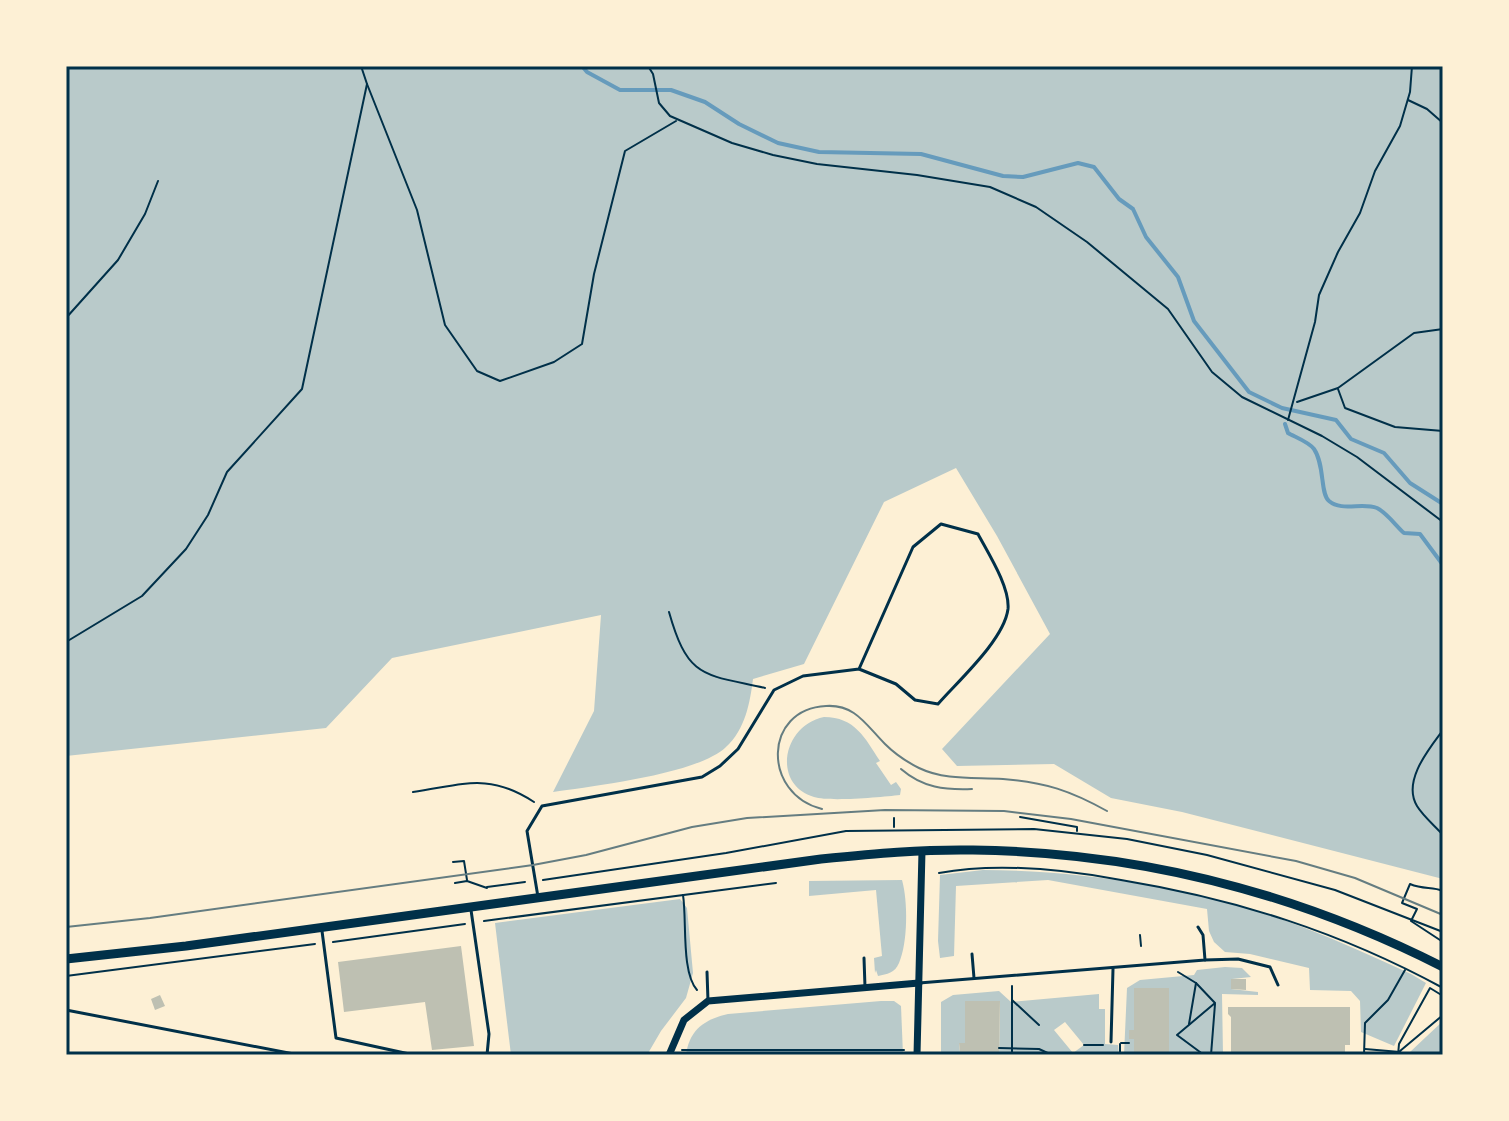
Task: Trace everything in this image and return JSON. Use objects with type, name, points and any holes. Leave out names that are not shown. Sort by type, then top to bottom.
[{"type":"main road","points":[[66,959],[821,859],[922,851],[1046,853],[1185,874],[1307,908],[1443,967]]},
{"type":"street","points":[[917,1055],[922,851]]},
{"type":"street","points":[[669,1055],[684,1020],[708,999],[919,983]]},
{"type":"lane","points":[[538,897],[527,831],[542,806],[702,777],[738,749],[774,690],[815,673],[859,669],[896,684],[915,700],[938,704],[997,637],[1008,608],[1000,575],[978,534],[941,524],[913,547],[859,669]]},
{"type":"lane","points":[[471,906],[489,1034],[487,1055]]},
{"type":"lane","points":[[321,927],[336,1038],[414,1055]]},
{"type":"lane","points":[[1198,927],[1203,935],[1205,960]]},
{"type":"lane","points":[[972,954],[974,978]]},
{"type":"lane","points":[[864,958],[865,989]]},
{"type":"lane","points":[[919,983],[1238,959],[1270,967],[1278,985]]},
{"type":"lane","points":[[1111,1042],[1113,969]]},
{"type":"lane","points":[[707,972],[708,999]]},
{"type":"lane","points":[[66,1010],[299,1055]]},
{"type":"path","points":[[361,66],[417,210],[445,325],[477,371],[500,381],[554,362],[582,344],[594,274],[625,151],[677,120]]},
{"type":"path","points":[[648,66],[656,86],[656,96],[665,111],[677,120],[732,143],[817,164],[990,187],[1036,207],[1087,242],[1168,309],[1212,372],[1242,397],[1289,418],[1357,457],[1443,522]]},
{"type":"path","points":[[1289,418],[1315,322],[1319,295],[1360,213],[1375,171],[1400,126],[1408,100],[1412,66]]},
{"type":"path","points":[[66,642],[142,596],[169,568],[186,549],[208,515],[227,472],[302,389],[367,84]]},
{"type":"path","points":[[1408,100],[1427,109],[1443,123]]},
{"type":"path","points":[[66,318],[118,260],[145,214],[158,181]]},
{"type":"path","points":[[1295,403],[1338,388],[1414,333],[1443,329]]},
{"type":"path","points":[[1338,388],[1345,408],[1395,427],[1443,431]]},
{"type":"path","points":[[669,612],[678,642],[696,668],[716,678],[774,690]]},
{"type":"path","points":[[1443,730],[1427,752],[1414,780],[1415,804],[1443,835]]},
{"type":"path","points":[[413,792],[484,781],[519,792],[542,806]]},
{"type":"path","points":[[1020,817],[1077,827],[1076,832]]},
{"type":"path","points":[[894,818],[894,829]]},
{"type":"path","points":[[487,887],[726,853],[846,831],[1010,828],[1076,832],[1229,860],[1335,890],[1443,932]]},
{"type":"path","points":[[453,862],[464,861],[467,881]]},
{"type":"path","points":[[939,873],[1004,868],[1083,873],[1187,891],[1299,922],[1406,968],[1443,988]]},
{"type":"path","points":[[66,976],[776,883]]},
{"type":"path","points":[[1411,921],[1417,909],[1402,903],[1410,884],[1423,890],[1443,889]]},
{"type":"path","points":[[683,894],[688,970],[693,988],[708,999]]},
{"type":"path","points":[[1411,921],[1443,942]]},
{"type":"path","points":[[1140,935],[1141,946]]},
{"type":"path","points":[[1166,965],[1196,983],[1215,1003],[1211,1055]]},
{"type":"path","points":[[1364,1055],[1365,1023],[1388,1000],[1406,968]]},
{"type":"path","points":[[1012,976],[1012,1055]]},
{"type":"path","points":[[1189,1025],[1196,983]]},
{"type":"path","points":[[1399,1053],[1399,1044],[1430,988],[1443,996]]},
{"type":"path","points":[[1011,999],[1039,1025]]},
{"type":"path","points":[[1204,1055],[1177,1035],[1215,1003]]},
{"type":"path","points":[[1399,1053],[1443,1015]]},
{"type":"path","points":[[1084,1045],[1104,1046],[1111,1042]]},
{"type":"path","points":[[1120,1043],[1129,1043]]},
{"type":"path","points":[[999,1048],[1039,1049],[1052,1055]]},
{"type":"path","points":[[1364,1049],[1405,1055]]},
{"type":"path","points":[[682,1050],[904,1050]]},
{"type":"path","points":[[707,1055],[708,1050]]},
{"type":"path","points":[[741,1050],[741,1055]]},
{"type":"path","points":[[772,1050],[772,1055]]},
{"type":"path","points":[[803,1050],[803,1055]]},
{"type":"path","points":[[836,1050],[836,1055]]},
{"type":"path","points":[[868,1050],[868,1055]]},
{"type":"shaded area","points":[[66,66],[1443,66],[1443,879],[1182,812],[1111,798],[1054,764],[957,766],[942,749],[1050,634],[956,468],[884,502],[804,664],[753,679],[746,716],[738,733],[726,747],[693,765],[670,772],[553,792],[594,711],[601,615],[392,658],[326,728],[66,756]]},
{"type":"shaded area","points":[[824,717],[844,721],[858,730],[880,761],[876,763],[891,785],[896,782],[901,789],[900,795],[832,799],[814,797],[800,790],[787,768],[791,742],[810,722]]},
{"type":"shaded area","points":[[983,870],[1105,878],[1228,903],[1318,933],[1426,983],[1394,1046],[1361,1032],[1360,1001],[1351,991],[1310,990],[1309,968],[1250,954],[1225,952],[1214,942],[1209,931],[1207,909],[1048,880],[956,886],[954,956],[940,958],[940,875]]},
{"type":"shaded area","points":[[902,880],[906,922],[902,955],[895,969],[878,976],[874,958],[882,956],[876,890],[809,896],[809,881]]},
{"type":"shaded area","points":[[680,899],[687,908],[693,973],[686,998],[647,1055],[511,1055],[495,923]]},
{"type":"shaded area","points":[[1242,968],[1251,977],[1232,979],[1231,989],[1258,992],[1258,995],[1222,994],[1223,1055],[1169,1055],[1134,1030],[1129,1031],[1129,1038],[1134,1039],[1134,1055],[1124,1055],[1127,988],[1140,980],[1194,975],[1197,970]]},
{"type":"shaded area","points":[[999,991],[1011,1002],[1099,994],[1099,1009],[1105,1009],[1105,1044],[1118,1045],[1119,1055],[999,1055],[1000,1001],[966,1001],[965,1043],[959,1043],[960,1052],[965,1052],[965,1055],[941,1055],[941,1002],[953,995]],"holes":[[[1065,1022],[1084,1045],[1073,1053],[1054,1030]]]},
{"type":"shaded area","points":[[894,1001],[901,1006],[903,1055],[686,1055],[695,1032],[720,1016]]},
{"type":"shaded area","points":[[1443,1021],[1443,1055],[1402,1055],[1410,1052]]},
{"type":"building","points":[[461,946],[474,1046],[432,1050],[425,1002],[344,1012],[338,962]]},
{"type":"building","points":[[1231,979],[1246,979],[1246,990],[1231,989]]},
{"type":"building","points":[[1134,988],[1169,988],[1169,1055],[1134,1055],[1134,1039],[1129,1039],[1129,1030],[1134,1030]]},
{"type":"building","points":[[160,995],[165,1006],[155,1010],[151,999]]},
{"type":"building","points":[[965,1001],[1000,1001],[999,1055],[965,1055],[965,1052],[960,1052],[959,1043],[965,1043]]},
{"type":"building","points":[[1228,1007],[1350,1007],[1350,1045],[1345,1045],[1345,1055],[1231,1055]]},
{"type":"waterway","points":[[582,66],[587,72],[620,90],[671,90],[705,102],[739,124],[778,143],[819,152],[921,154],[1003,176],[1023,177],[1078,163],[1094,167],[1119,199],[1133,209],[1146,237],[1178,277],[1194,321],[1249,392],[1282,408],[1336,420],[1351,439],[1384,453],[1410,483],[1443,504]]},
{"type":"waterway","points":[[1285,424],[1288,433],[1314,449],[1329,501],[1340,506],[1377,508],[1404,533],[1420,534],[1443,565]]},
{"type":"tram line","points":[[822,809],[802,800],[788,787],[780,771],[778,753],[781,736],[790,721],[805,711],[836,706],[852,712],[897,754],[929,772],[950,777],[1032,782],[1069,793],[1107,811]]},
{"type":"tram line","points":[[901,769],[935,786],[972,789]]},
{"type":"tram line","points":[[66,927],[533,865],[586,855],[692,827],[747,818],[885,810],[1004,811],[1071,819],[1296,861],[1355,878],[1443,915]]}]
